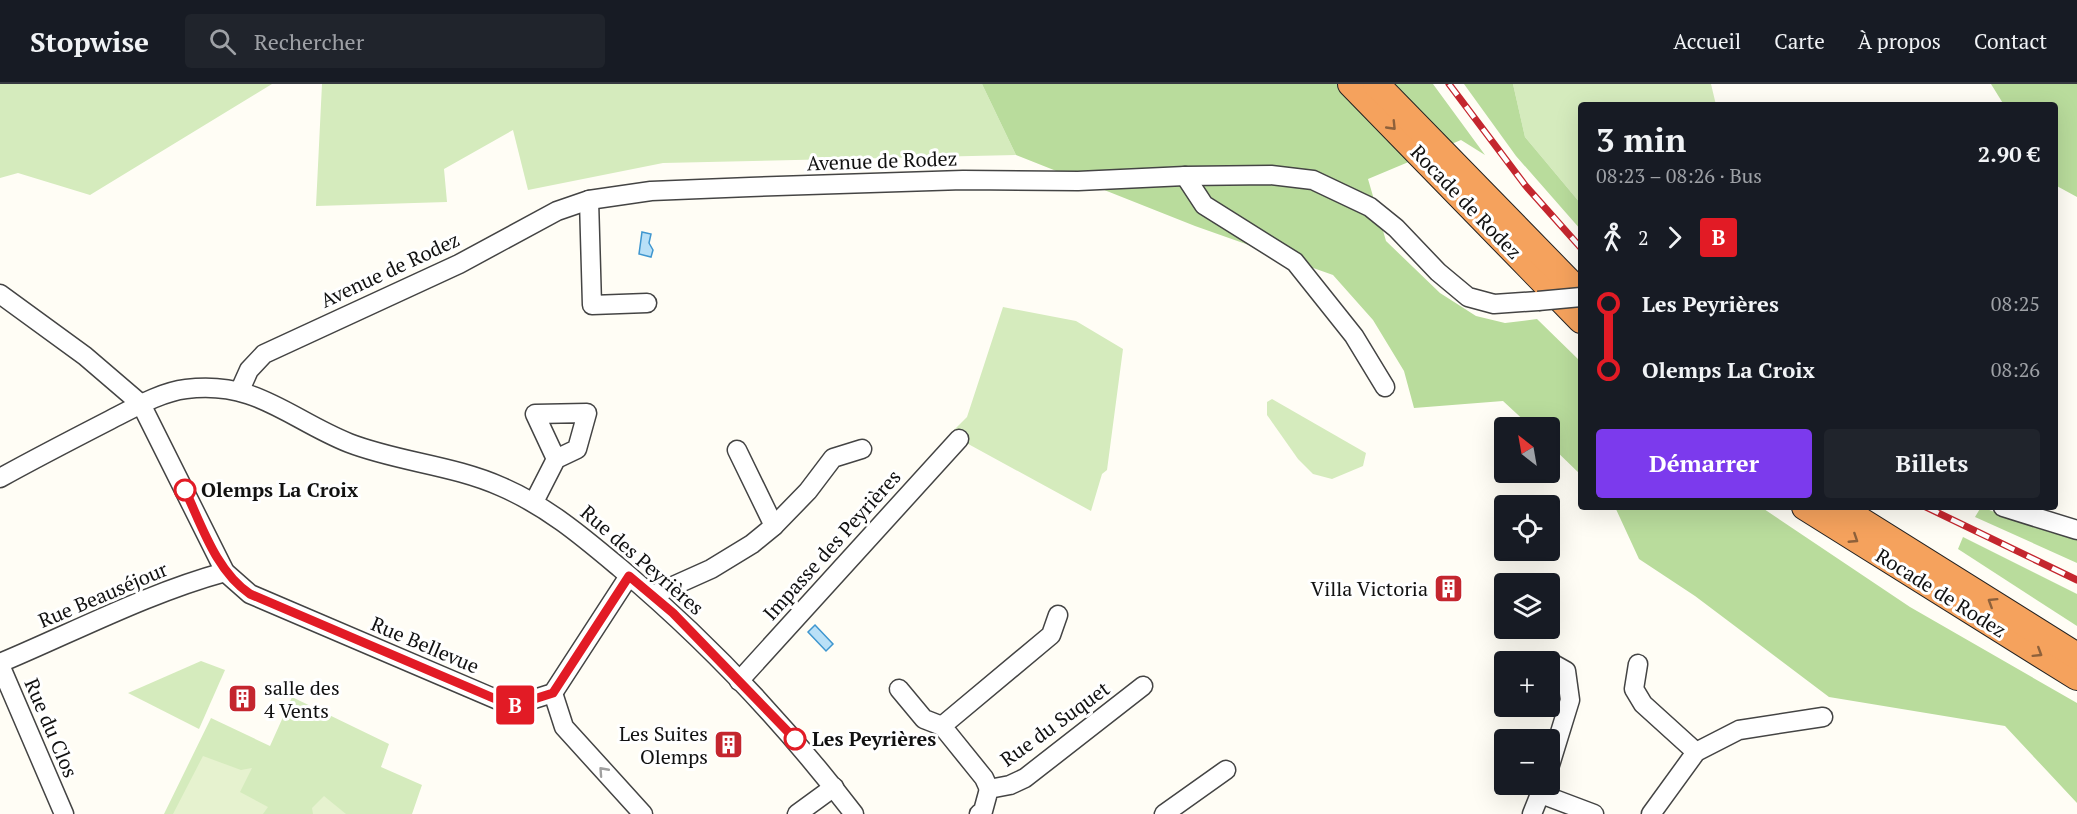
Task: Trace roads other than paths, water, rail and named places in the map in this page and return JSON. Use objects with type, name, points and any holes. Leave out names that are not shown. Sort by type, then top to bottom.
[{"type":"highway","name":"Rocade de Rodez","points":[[1351,84],[1578,317]]},
{"type":"highway","name":"Rocade de Rodez","points":[[1376,84],[1578,292]]},
{"type":"highway","name":"Rocade de Rodez","points":[[1810,510],[2077,677]]},
{"type":"highway","name":"Rocade de Rodez","points":[[1844,510],[2077,656]]},
{"type":"street","name":"Avenue de Rodez","points":[[240,390],[249,370],[264,354],[459,264],[557,212],[589,200],[651,191],[963,180],[1078,182],[1185,176],[1271,175],[1313,180],[1370,207],[1396,228],[1438,272],[1468,297],[1494,304],[1578,295]]},
{"type":"street","points":[[1185,176],[1204,205],[1296,262],[1354,336],[1385,387]]},
{"type":"street","points":[[589,200],[592,305],[647,303]]},
{"type":"street","points":[[7,300],[85,356],[141,404],[225,572]]},
{"type":"street","name":"Rue des Peyrières","points":[[0,478],[141,404],[185,389],[240,390],[268,400],[346,442],[374,452],[470,474],[534,502],[579,532],[653,595],[784,726],[854,814]]},
{"type":"street","name":"Impasse des Peyrières","points":[[739,681],[959,439]]},
{"type":"street","points":[[653,595],[711,569],[774,526],[808,491],[833,458],[862,449]]},
{"type":"street","points":[[737,450],[774,526]]},
{"type":"street","points":[[534,502],[556,459]]},
{"type":"street","points":[[2013,510],[2077,530]]},
{"type":"street","name":"Rue Beauséjour","points":[[0,664],[162,593],[205,576],[225,572]]},
{"type":"street","name":"Rue Bellevue","points":[[225,572],[237,586],[250,594],[512,706],[553,693]]},
{"type":"street","points":[[629,576],[553,693],[564,727],[643,814]]},
{"type":"street","points":[[942,726],[1051,635],[1058,615]]},
{"type":"street","name":"Rue du Clos","points":[[0,664],[65,812]]},
{"type":"street","points":[[1638,664],[1634,689],[1643,704],[1696,752]]},
{"type":"street","points":[[1560,668],[1566,671],[1569,700],[1560,731]]},
{"type":"street","name":"Rue du Suquet","points":[[989,789],[1010,785],[1024,778],[1143,686]]},
{"type":"street","name":"Rue du Suquet","points":[[899,689],[924,718],[942,726],[984,778],[989,789],[983,811],[979,814]]},
{"type":"street","points":[[1652,814],[1696,752],[1739,730],[1823,717]]},
{"type":"street","points":[[1164,814],[1226,770]]},
{"type":"street","points":[[797,814],[834,787]]},
{"type":"street","points":[[1532,814],[1540,795]]},
{"type":"street","points":[[1555,795],[1594,814]]},
{"type":"water","points":[[642,232],[651,234],[649,243],[653,250],[651,257],[639,254]]},
{"type":"water","points":[[815,625],[833,644],[826,651],[808,632]]},
{"type":"railway","points":[[1449,84],[1525,185],[1578,245]]},
{"type":"railway","points":[[1932,510],[2077,580]]},
{"type":"place","name":"Olemps La Croix","points":[[185,490]]},
{"type":"place","name":"Villa Victoria","points":[[1449,589]]},
{"type":"place","name":"salle des 4 Vents","points":[[243,699]]},
{"type":"place","name":"Les Peyrières","points":[[795,739]]},
{"type":"place","name":"Les Suites Olemps","points":[[729,745]]}]
